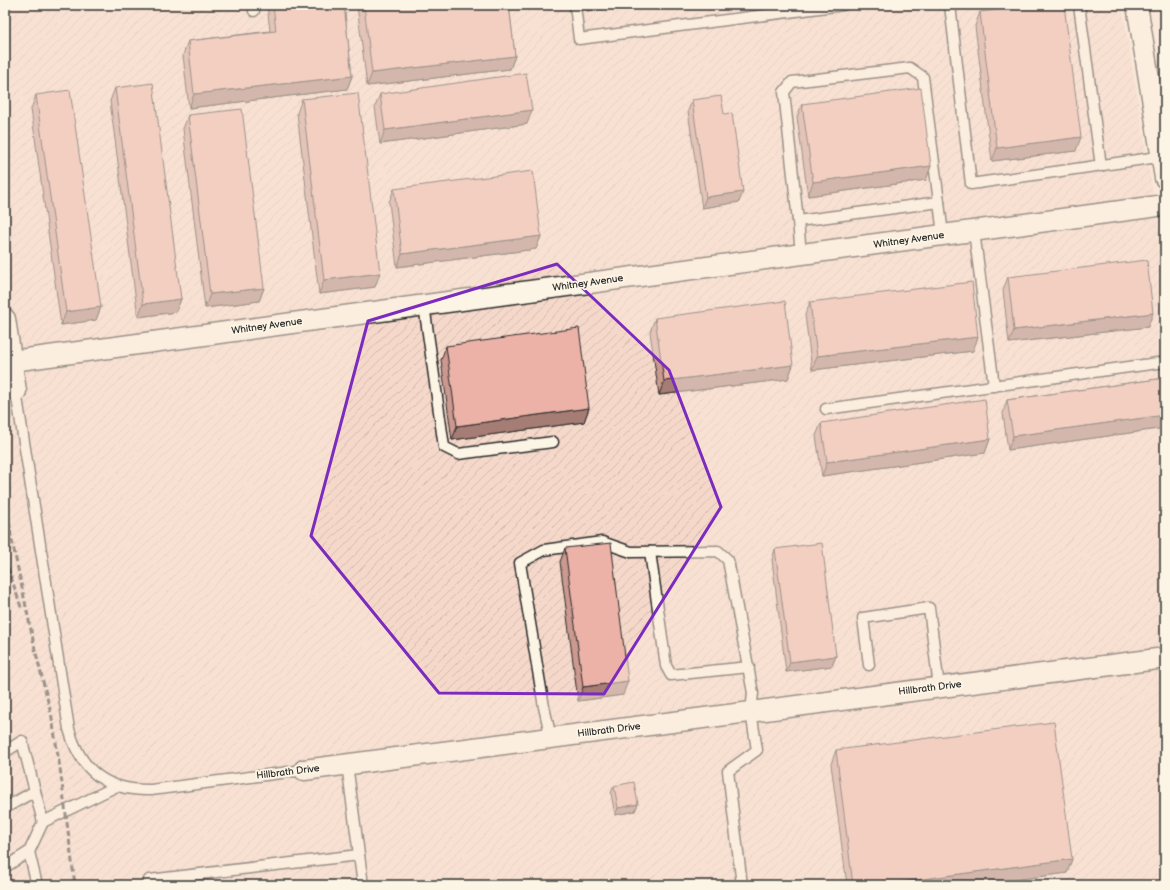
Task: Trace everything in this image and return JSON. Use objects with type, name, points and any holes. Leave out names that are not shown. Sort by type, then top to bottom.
[{"type":"street","points":[[1137,5],[1163,157],[1165,178]]},
{"type":"street","name":"Whitney Avenue","points":[[12,361],[1165,205]]},
{"type":"street","points":[[5,318],[16,391]]},
{"type":"street","name":"Hillbrath Drive","points":[[304,770],[1165,658]]},
{"type":"lane","points":[[575,5],[579,39],[843,5]]},
{"type":"lane","points":[[950,5],[971,184],[1163,157]]},
{"type":"lane","points":[[1079,5],[1101,166]]},
{"type":"lane","points":[[801,254],[784,92],[792,82],[910,68],[922,77],[943,235]]},
{"type":"lane","points":[[798,221],[939,202]]},
{"type":"lane","points":[[974,231],[994,386]]},
{"type":"lane","points":[[424,305],[444,447],[458,454],[553,442]]},
{"type":"lane","points":[[826,409],[1165,362]]},
{"type":"lane","name":"Hillbrath Drive","points":[[16,391],[69,728],[79,755],[87,766],[97,775],[117,786],[135,790],[151,790],[304,770]]},
{"type":"lane","points":[[551,738],[544,707],[520,563],[544,550],[602,542],[631,552],[718,551],[728,560],[753,693],[751,712],[757,750],[728,771],[742,885]]},
{"type":"lane","points":[[650,552],[666,666],[671,675],[749,667]]},
{"type":"lane","points":[[869,665],[863,618],[929,608],[940,687]]},
{"type":"lane","points":[[5,752],[22,741],[43,822]]},
{"type":"lane","points":[[348,764],[363,885]]},
{"type":"lane","points":[[5,867],[29,852],[43,822],[117,786]]},
{"type":"lane","points":[[5,808],[35,791]]},
{"type":"lane","points":[[29,852],[37,885]]},
{"type":"lane","points":[[150,885],[149,880],[359,854]]},
{"type":"highlighted area","points":[[557,264],[669,370],[721,507],[604,694],[439,693],[311,536],[368,321]]},
{"type":"shaded area","points":[[5,5],[1122,5],[1165,267],[1165,885],[5,885]]},
{"type":"building","points":[[273,5],[344,5],[352,76],[194,94],[188,41],[276,31]]},
{"type":"building","points":[[364,5],[509,5],[515,56],[372,73]]},
{"type":"building","points":[[1038,5],[1064,5],[1081,137],[997,148],[980,12]]},
{"type":"building","points":[[526,73],[532,110],[385,130],[380,94]]},
{"type":"building","points":[[153,83],[181,299],[143,304],[115,88]]},
{"type":"building","points":[[921,88],[931,166],[813,182],[802,104]]},
{"type":"building","points":[[70,90],[101,307],[66,312],[36,95]]},
{"type":"building","points":[[358,93],[380,273],[324,280],[302,99]]},
{"type":"building","points":[[721,96],[724,114],[732,113],[743,192],[706,197],[692,100]]},
{"type":"building","points":[[242,109],[264,288],[210,294],[188,115]]},
{"type":"building","points":[[533,171],[541,236],[402,254],[394,189]]},
{"type":"building","points":[[1147,260],[1153,313],[1014,330],[1008,277]]},
{"type":"building","points":[[972,282],[978,337],[817,356],[810,302]]},
{"type":"building","points":[[785,301],[793,365],[664,381],[655,318]]},
{"type":"building","points":[[579,328],[589,408],[457,426],[446,346]]},
{"type":"building","points":[[1165,378],[1165,415],[1013,436],[1007,400]]},
{"type":"building","points":[[985,399],[990,439],[827,462],[821,423]]},
{"type":"building","points":[[611,543],[628,681],[583,687],[565,548]]},
{"type":"building","points":[[822,543],[836,656],[790,662],[775,549]]},
{"type":"building","points":[[1054,722],[1072,859],[878,885],[853,885],[836,750]]},
{"type":"building","points":[[634,782],[638,804],[618,808],[614,786]]},
{"type":"railway","points":[[5,486],[11,536],[35,649],[52,718],[75,885]]},
{"type":"railway","points":[[5,559],[22,610]]}]
